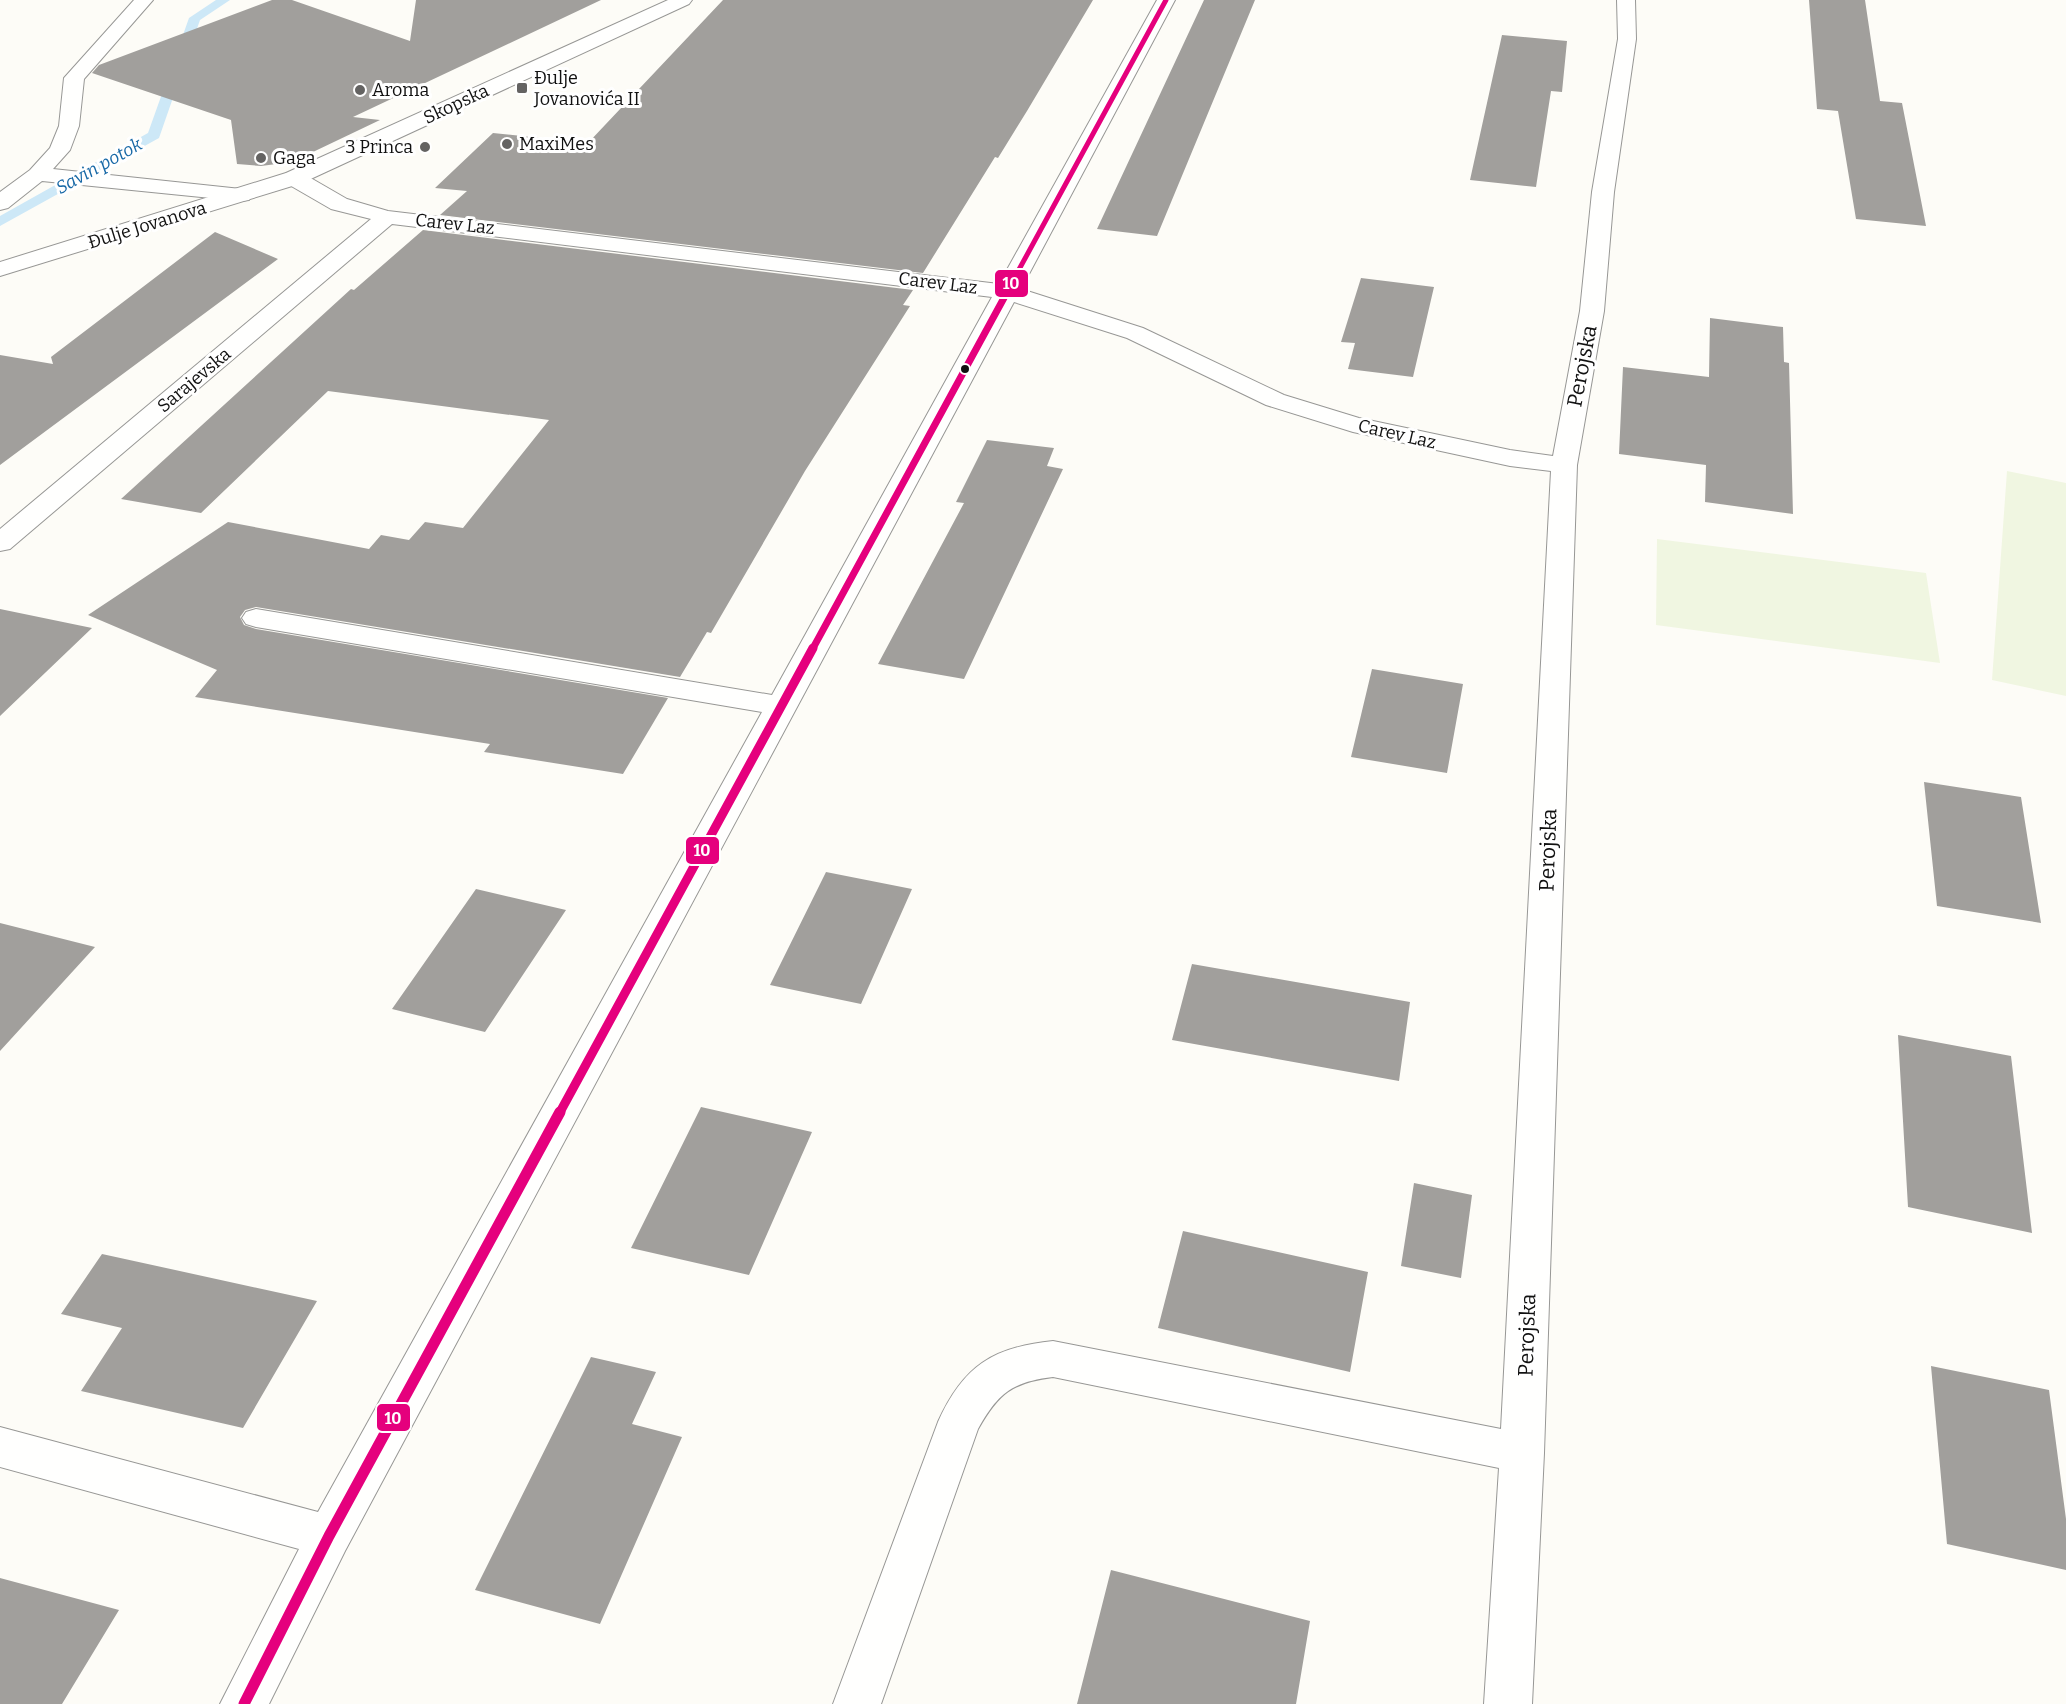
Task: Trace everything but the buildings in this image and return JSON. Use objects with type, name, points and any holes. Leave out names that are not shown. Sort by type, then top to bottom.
[{"type":"street","points":[[0,203],[37,174],[60,150],[69,126],[74,78],[144,0]]},
{"type":"street","name":"Skopska","points":[[294,178],[683,0]]},
{"type":"street","points":[[244,1704],[329,1536],[1166,0]]},
{"type":"street","name":"Perojska","points":[[1508,1704],[1522,1453],[1564,465],[1592,311],[1603,192],[1627,39],[1626,0]]},
{"type":"street","points":[[37,174],[241,195]]},
{"type":"street","name":"Đulje Jovanova","points":[[0,269],[294,178]]},
{"type":"street","name":"Carev Laz","points":[[294,178],[339,204],[387,217],[1007,292],[1135,333],[1275,400],[1353,424],[1510,458],[1564,465]]},
{"type":"street","name":"Sarajevska","points":[[0,543],[387,217]]},
{"type":"street","points":[[256,618],[781,706]]},
{"type":"street","points":[[857,1704],[959,1422],[976,1390],[1004,1370],[1028,1361],[1053,1359],[1522,1453]]},
{"type":"street","points":[[0,1446],[329,1536]]},
{"type":"green space","points":[[2007,471],[2066,483],[2066,696],[1992,680]]},
{"type":"green space","points":[[1657,539],[1926,573],[1940,663],[1656,625]]},
{"type":"waterway","name":"Savin potok","points":[[0,222],[154,135],[195,18],[224,0]]},
{"type":"transit line","name":"10","points":[[244,1704],[329,1536],[1166,0]]},
{"type":"place","name":"Đulje Jovanovića II","points":[[522,88]]},
{"type":"place","name":"Aroma","points":[[360,90]]},
{"type":"place","name":"MaxiMes","points":[[507,144]]},
{"type":"place","name":"3 Princa","points":[[425,147]]},
{"type":"place","name":"Gaga","points":[[261,158]]}]
